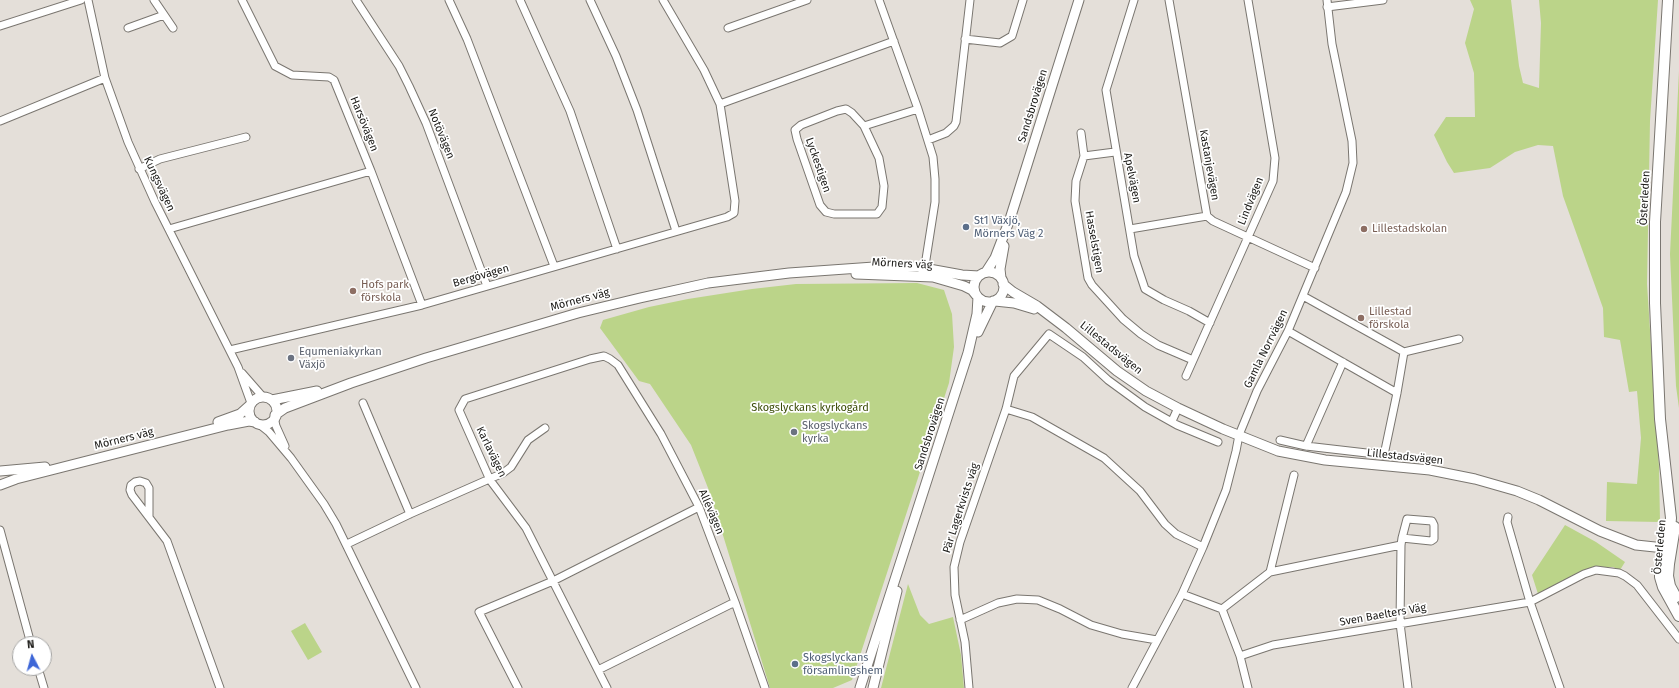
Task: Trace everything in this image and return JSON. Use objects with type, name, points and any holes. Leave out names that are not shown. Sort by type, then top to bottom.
[{"type":"highway","name":"Österleden","points":[[1668,0],[1659,141],[1654,267],[1660,419],[1671,518],[1668,546],[1668,576],[1670,586],[1679,604]]},
{"type":"highway","name":"Österleden","points":[[1668,546],[1660,563],[1660,577],[1663,587],[1679,616]]},
{"type":"main road","name":"Sandsbrovägen","points":[[982,274],[995,258],[1010,219],[1079,0]]},
{"type":"main road","name":"Sandsbrovägen","points":[[1002,281],[1001,259],[1010,219]]},
{"type":"main road","name":"Mörners väg","points":[[275,416],[285,408],[351,383],[426,358],[553,320],[708,283],[789,273],[874,268],[962,275],[982,274]]},
{"type":"main road","name":"Mörners väg","points":[[924,271],[960,284],[972,290],[977,296]]},
{"type":"main road","points":[[993,273],[1002,281],[1002,293],[994,301],[984,301],[977,296],[974,284],[982,274],[993,273]]},
{"type":"main road","name":"Lillestadsvägen","points":[[1002,281],[1013,292],[1038,306],[1117,371],[1146,391],[1178,408],[1278,451],[1325,460],[1430,470],[1475,479],[1517,491],[1539,500],[1625,542],[1645,547],[1668,546]]},
{"type":"main road","name":"Sandsbrovägen","points":[[860,688],[968,353],[977,314],[977,296]]},
{"type":"main road","name":"Sandsbrovägen","points":[[968,353],[994,301]]},
{"type":"main road","name":"Lillestadsvägen","points":[[994,301],[1014,303],[1051,316]]},
{"type":"main road","name":"Mörners väg","points":[[267,399],[351,383]]},
{"type":"main road","points":[[258,398],[267,399],[275,406],[275,416],[268,423],[257,423],[249,415],[250,404],[258,398]]},
{"type":"main road","name":"Mörners väg","points":[[172,439],[240,414],[250,404]]},
{"type":"main road","name":"Mörners väg","points":[[0,485],[16,479],[242,422],[257,423]]},
{"type":"main road","name":"Mörners väg","points":[[0,471],[82,462]]},
{"type":"main road","name":"Sandsbrovägen","points":[[873,688],[914,522]]},
{"type":"street","points":[[0,26],[81,0]]},
{"type":"street","name":"Kungsvägen","points":[[88,0],[105,78],[117,114],[139,169],[230,350],[238,367],[250,404]]},
{"type":"street","points":[[154,0],[173,28]]},
{"type":"street","name":"Harsövägen","points":[[242,0],[275,66],[292,75],[329,77],[334,80],[371,171],[422,305]]},
{"type":"street","name":"Notövägen","points":[[356,0],[399,66],[426,123],[487,286]]},
{"type":"street","points":[[449,0],[467,39],[554,266]]},
{"type":"street","points":[[520,0],[570,111],[617,249]]},
{"type":"street","points":[[590,0],[616,56],[637,110],[676,231]]},
{"type":"street","points":[[663,0],[704,70],[720,104],[894,41]]},
{"type":"street","points":[[728,28],[807,0]]},
{"type":"street","points":[[879,0],[918,109],[932,157],[936,192],[924,271]]},
{"type":"street","points":[[928,140],[946,133],[954,126],[956,122],[964,39],[970,0]]},
{"type":"street","points":[[964,39],[1000,43],[1012,36],[1023,0]]},
{"type":"street","name":"Apelvägen","points":[[1134,0],[1106,90],[1134,256],[1145,289],[1210,323]]},
{"type":"street","name":"Kastanjevägen","points":[[1169,0],[1207,216],[1213,221],[1248,238],[1315,268]]},
{"type":"street","name":"Lindvägen","points":[[1186,376],[1273,181],[1275,158],[1248,0]]},
{"type":"street","name":"Gamla Norrvägen","points":[[1132,688],[1182,594],[1203,547],[1226,490],[1239,435],[1257,391],[1288,331],[1346,192],[1353,163],[1352,141],[1332,44],[1327,3],[1383,0]]},
{"type":"street","points":[[128,28],[164,15]]},
{"type":"street","points":[[0,121],[105,78]]},
{"type":"street","name":"Bergövägen","points":[[230,350],[422,305],[727,217],[735,211],[735,201],[720,104]]},
{"type":"street","name":"Lyckestigen","points":[[846,109],[852,113],[864,126],[879,158],[884,186],[882,207],[877,214],[834,214],[826,212],[820,205],[797,139],[796,130],[801,125],[846,109]]},
{"type":"street","points":[[864,126],[918,109]]},
{"type":"street","points":[[1080,133],[1084,156],[1116,152]]},
{"type":"street","points":[[139,169],[160,159],[246,137]]},
{"type":"street","name":"Hasselstigen","points":[[1084,156],[1076,180],[1075,201],[1088,278],[1092,285],[1123,319],[1141,334],[1158,345],[1193,360]]},
{"type":"street","points":[[169,229],[371,171]]},
{"type":"street","points":[[1130,229],[1207,216]]},
{"type":"street","points":[[1303,296],[1404,352],[1459,339]]},
{"type":"street","points":[[1288,331],[1398,393],[1404,352]]},
{"type":"street","name":"Pär Lagerkvists väg","points":[[969,688],[965,642],[955,595],[954,566],[960,542],[1006,409],[1014,376],[1049,334],[1083,357],[1108,380],[1145,408],[1172,422]]},
{"type":"street","name":"Karlavägen","points":[[607,688],[526,528],[490,480],[459,410],[465,399],[590,359],[604,356],[610,359]]},
{"type":"street","name":"Allévägen","points":[[610,359],[618,365],[661,434],[699,507],[735,602],[765,688]]},
{"type":"street","points":[[1306,446],[1343,362]]},
{"type":"street","name":"Kungsvägen","points":[[238,367],[267,399]]},
{"type":"street","name":"Lillestadsvägen","points":[[1280,440],[1306,446],[1384,455],[1398,393]]},
{"type":"street","points":[[363,403],[410,514]]},
{"type":"street","points":[[1178,408],[1172,422],[1218,442]]},
{"type":"street","points":[[1006,409],[1032,417],[1104,458],[1140,491],[1165,524],[1176,534],[1203,547]]},
{"type":"street","points":[[275,416],[280,438],[291,458]]},
{"type":"street","points":[[257,423],[269,432],[291,458],[324,504],[347,544],[416,688]]},
{"type":"street","points":[[347,544],[410,514],[503,473],[511,467],[528,440],[545,428]]},
{"type":"street","points":[[1270,572],[1294,475]]},
{"type":"street","points":[[518,688],[479,612],[553,581],[699,507]]},
{"type":"street","points":[[149,516],[167,541],[171,550],[220,688]]},
{"type":"street","points":[[1508,517],[1508,522],[1530,602],[1560,688]]},
{"type":"street","points":[[1222,609],[1270,572],[1401,542],[1431,541],[1434,539],[1434,525],[1432,521],[1407,519],[1401,542],[1400,623],[1408,688]]},
{"type":"street","points":[[0,530],[29,636]]},
{"type":"street","points":[[0,538],[4,547]]},
{"type":"street","points":[[1530,602],[1584,574],[1596,570],[1619,573],[1637,585],[1679,639]]},
{"type":"street","points":[[1182,594],[1222,609],[1240,656],[1248,688]]},
{"type":"street","points":[[960,620],[998,603],[1016,599],[1038,600],[1060,609],[1091,625],[1122,634],[1157,640]]},
{"type":"street","points":[[598,670],[735,602]]},
{"type":"street","name":"Sven Baelters Väg","points":[[1240,656],[1273,645],[1530,602]]},
{"type":"street","points":[[40,676],[44,688]]},
{"type":"green space","points":[[1470,0],[1511,0],[1519,66],[1523,83],[1539,88],[1541,23],[1539,0],[1658,0],[1650,121],[1647,284],[1659,467],[1660,522],[1606,521],[1607,482],[1637,484],[1641,438],[1637,391],[1629,392],[1620,340],[1604,337],[1603,308],[1563,196],[1553,146],[1538,145],[1515,152],[1490,168],[1454,173],[1434,135],[1446,117],[1475,117],[1474,73],[1465,43],[1474,9]]},
{"type":"green space","points":[[1679,71],[1679,408],[1676,386],[1670,254]]},
{"type":"green space","name":"Skogslyckans kyrkogård","points":[[917,283],[944,290],[952,314],[954,347],[949,383],[852,680],[833,688],[770,688],[710,493],[691,445],[650,384],[639,381],[600,328],[603,320],[649,307],[752,289],[796,284]]},
{"type":"green space","points":[[1565,525],[1596,542],[1625,562],[1620,570],[1613,567],[1587,569],[1538,594],[1532,575]]},
{"type":"green space","points":[[908,584],[920,615],[929,624],[953,617],[961,655],[964,688],[881,688]]},
{"type":"green space","points":[[305,623],[322,652],[308,660],[291,631]]},
{"type":"place","name":"St1 Växjö, Mörners Väg 2","points":[[966,227]]},
{"type":"place","name":"Lillestadskolan","points":[[1364,229]]},
{"type":"place","name":"Hofs park förskola","points":[[353,291]]},
{"type":"place","name":"Lillestad förskola","points":[[1361,318]]},
{"type":"place","name":"Equmeniakyrkan Växjö","points":[[291,358]]},
{"type":"place","name":"Skogslyckans kyrka","points":[[794,432]]},
{"type":"place","name":"Skogslyckans församlingshem","points":[[795,664]]}]
